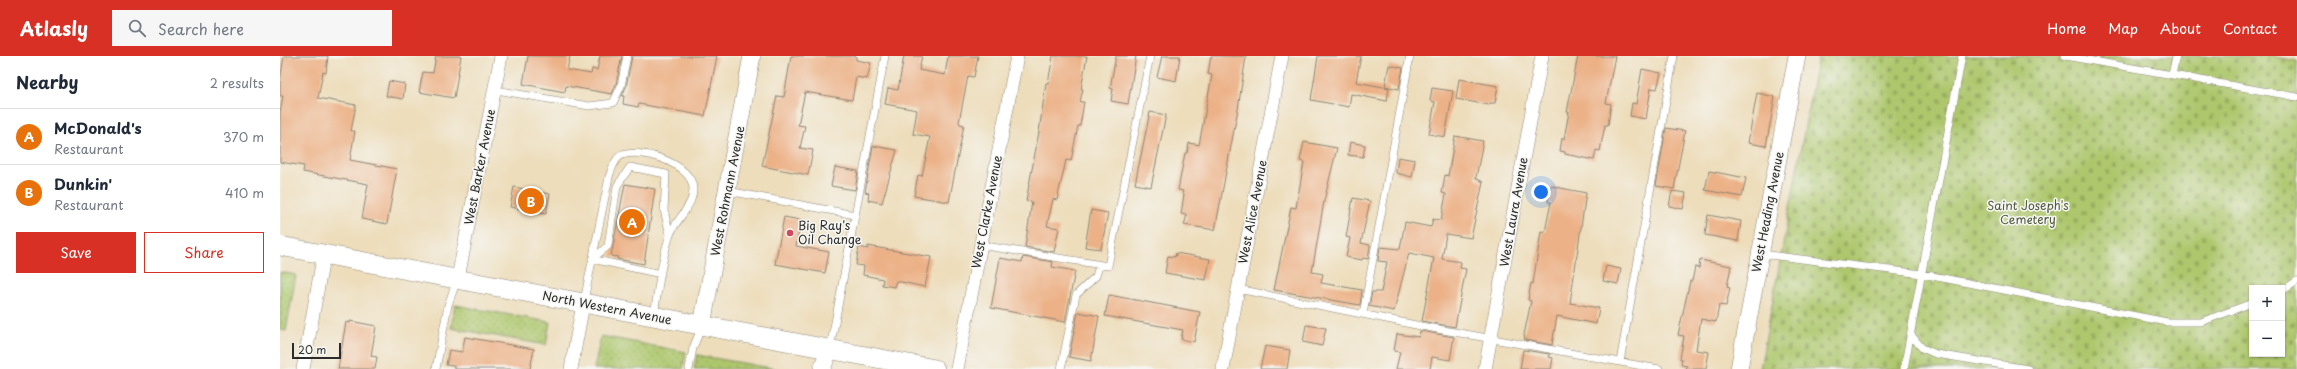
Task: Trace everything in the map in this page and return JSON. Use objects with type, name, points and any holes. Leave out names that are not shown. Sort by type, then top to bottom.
[{"type":"main road","name":"North Western Avenue","points":[[280,246],[458,278],[583,304],[935,369]]},
{"type":"street","name":"West Barker Avenue","points":[[458,278],[496,90],[501,56]]},
{"type":"street","name":"West Rohmann Avenue","points":[[702,325],[728,192],[752,56]]},
{"type":"street","name":"West Clarke Avenue","points":[[957,369],[1017,56]]},
{"type":"street","name":"West Alice Avenue","points":[[1223,369],[1282,56]]},
{"type":"street","name":"West Laura Avenue","points":[[1485,369],[1542,56]]},
{"type":"street","name":"West Heading Avenue","points":[[1739,369],[1797,56]]},
{"type":"street","points":[[302,369],[324,253]]},
{"type":"street","points":[[571,369],[583,304]]},
{"type":"street","points":[[822,369],[829,350]]},
{"type":"lane","points":[[496,90],[588,106],[613,103],[621,86],[627,56]]},
{"type":"lane","points":[[829,350],[885,56]]},
{"type":"lane","points":[[980,245],[1099,266],[1108,266],[1111,261],[1150,56]]},
{"type":"lane","points":[[1363,314],[1410,56]]},
{"type":"lane","points":[[1620,362],[1674,56]]},
{"type":"lane","points":[[1904,369],[1962,56]]},
{"type":"lane","points":[[2065,56],[2297,98]]},
{"type":"lane","points":[[2172,75],[2176,56]]},
{"type":"lane","points":[[583,304],[609,177],[619,157],[632,153],[666,160],[678,165],[688,174],[693,190],[689,204],[670,235],[661,274],[654,316]]},
{"type":"lane","points":[[592,260],[608,246],[617,186],[630,167],[666,174],[664,210],[670,235]]},
{"type":"lane","points":[[728,192],[855,216]]},
{"type":"lane","points":[[1761,254],[1922,274],[2167,322],[2201,322],[2249,304]]},
{"type":"lane","points":[[592,260],[661,274]]},
{"type":"lane","points":[[1061,369],[1076,295],[1096,276],[1099,266]]},
{"type":"lane","points":[[436,369],[448,305],[458,278]]},
{"type":"lane","points":[[2285,289],[2297,281]]},
{"type":"lane","points":[[1238,289],[1363,314],[1659,369]]},
{"type":"lane","points":[[689,369],[693,348],[702,325]]},
{"type":"lane","points":[[1910,335],[1922,348],[1936,354],[2028,369]]},
{"type":"green space","name":"Saint Joseph's Cemetery","points":[[1818,56],[2271,56],[2297,61],[2297,369],[1760,369]]},
{"type":"green space","points":[[280,272],[296,275],[286,331],[280,330]]},
{"type":"green space","points":[[455,305],[550,322],[546,345],[451,328]]},
{"type":"green space","points":[[601,336],[686,352],[683,369],[594,369]]},
{"type":"green space","points":[[697,355],[777,369],[694,369]]},
{"type":"building","points":[[284,56],[328,56],[326,73],[323,72],[318,98],[356,105],[351,131],[355,131],[350,160],[397,169],[387,224],[362,219],[368,184],[303,172],[304,166],[280,162],[280,113],[283,96],[280,96],[280,81]]},
{"type":"building","points":[[436,56],[461,56],[454,98],[419,92],[423,72],[433,73]]},
{"type":"building","points":[[528,56],[570,56],[567,70],[591,74],[592,69],[597,70],[600,56],[622,56],[616,84],[612,94],[566,86],[565,92],[523,84]]},
{"type":"building","points":[[632,56],[717,56],[705,116],[639,104],[638,107],[623,104],[624,96],[622,96],[626,87]]},
{"type":"building","points":[[791,56],[856,56],[856,60],[871,63],[867,79],[856,77],[852,100],[805,92],[798,125],[805,126],[800,148],[813,150],[808,175],[762,166],[777,96],[784,97]]},
{"type":"building","points":[[904,56],[922,56],[919,70],[945,75],[948,56],[978,56],[974,77],[968,76],[959,122],[960,124],[964,125],[949,202],[914,196],[918,175],[922,176],[930,137],[913,134],[917,110],[885,104],[888,88],[898,90]]},
{"type":"building","points":[[1053,56],[1087,56],[1081,89],[1083,89],[1080,102],[1084,102],[1080,126],[1078,126],[1071,161],[1066,160],[1057,200],[1053,199],[1047,226],[1059,228],[1054,252],[1025,247],[1032,202],[1026,201],[1039,132],[1046,83],[1048,83]]},
{"type":"building","points":[[1116,56],[1136,56],[1128,104],[1111,101],[1113,89],[1110,88]]},
{"type":"building","points":[[1162,56],[1180,56],[1176,81],[1157,77]]},
{"type":"building","points":[[1211,56],[1246,56],[1238,109],[1215,230],[1184,225],[1187,215],[1181,214],[1184,194],[1182,193],[1183,191],[1178,190],[1185,153],[1187,153],[1189,143],[1199,145],[1212,75],[1208,74]]},
{"type":"building","points":[[1318,56],[1361,56],[1356,82],[1389,88],[1387,101],[1351,94],[1349,107],[1311,100]]},
{"type":"building","points":[[1578,56],[1615,56],[1606,103],[1611,104],[1608,125],[1605,125],[1600,151],[1596,150],[1594,160],[1565,154],[1565,152],[1560,151],[1562,138],[1564,139],[1569,112],[1567,112]]},
{"type":"building","points":[[1389,65],[1403,68],[1399,89],[1385,86]]},
{"type":"building","points":[[1642,69],[1661,73],[1657,89],[1651,88],[1646,119],[1630,116],[1632,103],[1636,104]]},
{"type":"building","points":[[1459,79],[1498,86],[1495,103],[1490,103],[1489,105],[1456,99]]},
{"type":"building","points":[[389,81],[405,84],[403,99],[386,96]]},
{"type":"building","points":[[1432,88],[1453,91],[1445,137],[1429,134],[1435,102],[1430,101]]},
{"type":"building","points":[[1757,93],[1775,97],[1766,146],[1748,143]]},
{"type":"building","points":[[1150,112],[1166,115],[1151,187],[1135,184]]},
{"type":"building","points":[[1666,128],[1685,131],[1674,189],[1656,186]]},
{"type":"building","points":[[1455,136],[1483,141],[1476,178],[1483,182],[1471,238],[1446,234],[1442,259],[1461,262],[1460,268],[1466,269],[1455,327],[1422,321],[1434,258],[1409,253],[1394,311],[1369,306],[1372,292],[1381,292],[1387,262],[1378,261],[1380,247],[1400,249],[1405,222],[1431,227],[1433,219],[1441,220],[1446,194],[1442,193],[1445,175],[1448,176]]},
{"type":"building","points":[[1304,142],[1337,148],[1324,201],[1312,272],[1323,274],[1321,283],[1362,290],[1360,305],[1274,290],[1291,207],[1296,208],[1304,162],[1300,161]]},
{"type":"building","points":[[1350,142],[1365,145],[1363,157],[1348,155]]},
{"type":"building","points":[[873,146],[897,150],[882,203],[868,200],[869,193],[865,192]]},
{"type":"building","points":[[1398,157],[1415,160],[1412,177],[1396,173]]},
{"type":"building","points":[[835,167],[858,171],[855,190],[831,186]]},
{"type":"building","points":[[1709,171],[1746,178],[1742,197],[1705,190]]},
{"type":"building","points":[[625,184],[655,189],[644,264],[617,259],[618,257],[611,256]]},
{"type":"building","points":[[1551,186],[1586,193],[1570,303],[1599,308],[1596,324],[1557,316],[1552,345],[1525,340],[1524,335],[1531,301],[1528,300],[1531,283],[1533,284],[1541,231],[1545,232],[1551,202],[1548,202]]},
{"type":"building","points":[[514,187],[550,194],[546,214],[510,207]]},
{"type":"building","points":[[1672,191],[1686,193],[1683,209],[1669,206]]},
{"type":"building","points":[[1353,198],[1370,201],[1361,243],[1370,245],[1368,259],[1363,258],[1362,260],[1346,257],[1350,238],[1346,237]]},
{"type":"building","points":[[1091,210],[1108,213],[1101,249],[1085,247]]},
{"type":"building","points":[[1708,215],[1741,221],[1738,241],[1705,235]]},
{"type":"building","name":"Big Ray's Oil Change","points":[[784,217],[801,220],[796,246],[829,252],[825,273],[775,264]]},
{"type":"building","points":[[868,246],[931,257],[925,287],[896,281],[894,287],[882,285],[883,279],[863,275],[864,266],[856,265],[859,247],[868,249]]},
{"type":"building","points":[[1176,253],[1210,259],[1206,280],[1165,273],[1168,256],[1175,257]]},
{"type":"building","points":[[1023,257],[1053,262],[1052,267],[1075,271],[1065,322],[991,308],[1000,258],[1022,262]]},
{"type":"building","points":[[1700,260],[1731,266],[1727,287],[1730,288],[1726,306],[1719,305],[1716,322],[1701,319],[1696,350],[1709,352],[1706,369],[1686,369],[1687,366],[1681,365],[1682,359],[1680,359],[1684,336],[1678,335],[1690,281],[1692,281],[1695,267],[1699,268]]},
{"type":"building","points":[[1606,266],[1621,269],[1618,284],[1603,281]]},
{"type":"building","points":[[1109,295],[1200,312],[1194,342],[1181,339],[1183,330],[1105,316]]},
{"type":"building","points":[[1078,312],[1099,316],[1091,361],[1069,357]]},
{"type":"building","points":[[350,321],[376,326],[371,356],[377,357],[375,369],[338,369],[346,322],[350,323]]},
{"type":"building","points":[[1306,325],[1326,328],[1322,346],[1303,342]]},
{"type":"building","points":[[1420,331],[1454,337],[1450,360],[1432,357],[1430,369],[1396,369],[1400,352],[1394,351],[1397,334],[1419,337]]},
{"type":"building","points":[[465,337],[534,349],[530,369],[454,369],[454,366],[446,365],[449,350],[462,352]]},
{"type":"building","points":[[1265,346],[1290,350],[1287,369],[1260,369]]},
{"type":"building","points":[[1523,350],[1550,354],[1549,357],[1553,358],[1551,369],[1520,369]]},
{"type":"place","name":"Dunkin'","points":[[531,201]]},
{"type":"place","name":"McDonald's","points":[[632,222]]},
{"type":"place","name":"Big Ray's Oil Change","points":[[790,233]]}]
